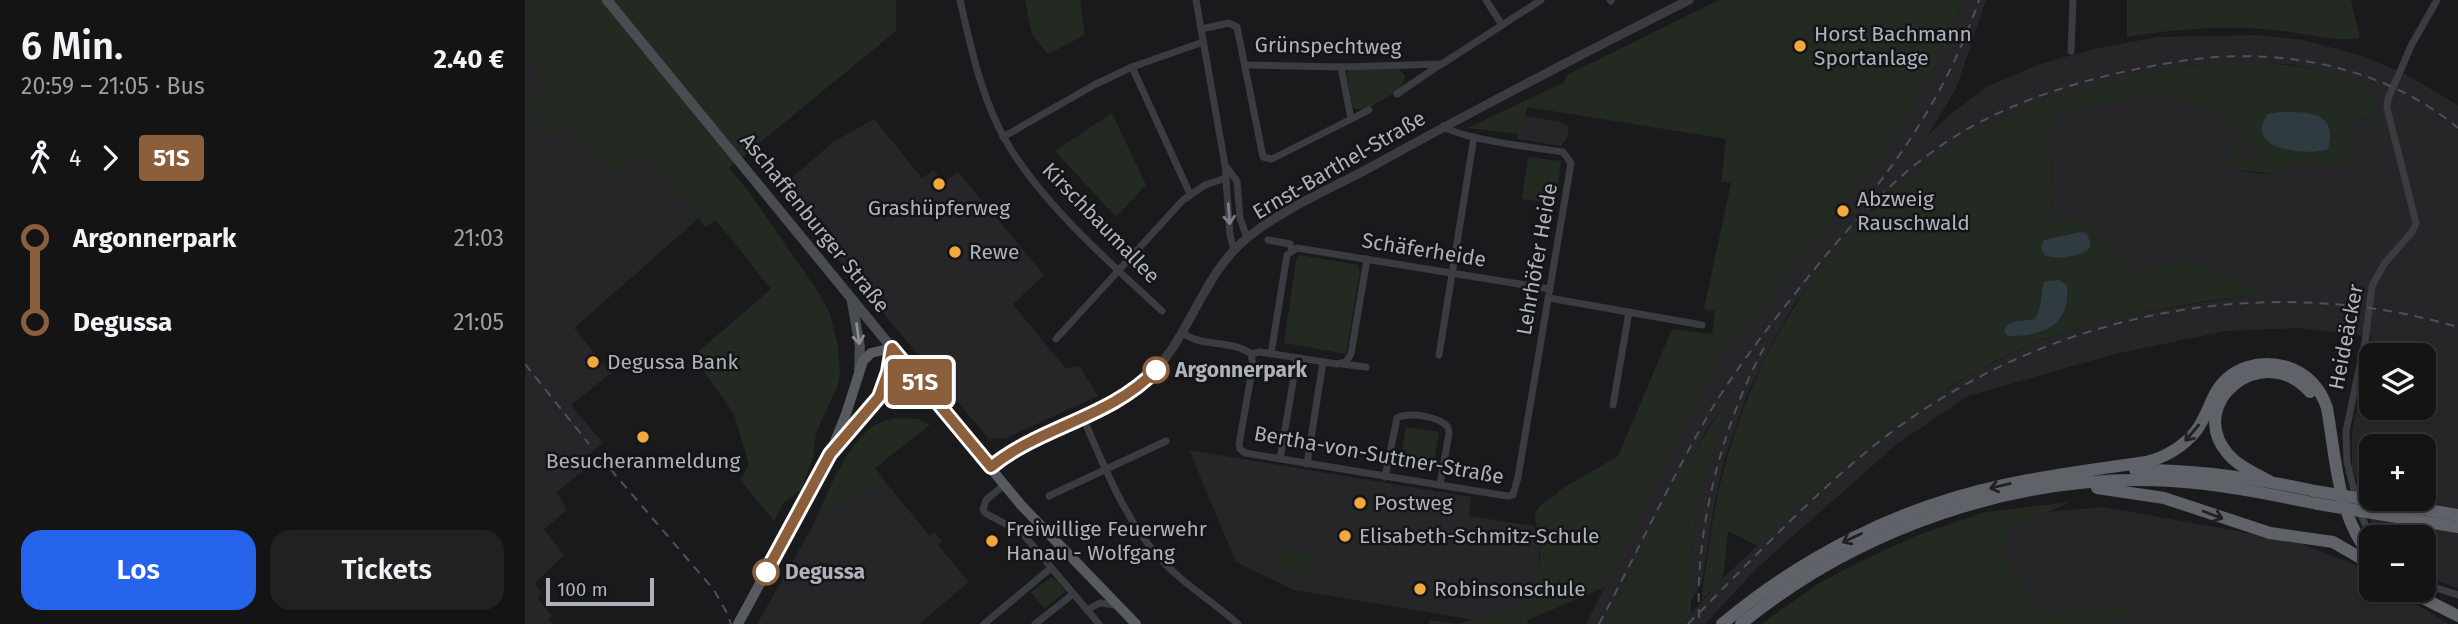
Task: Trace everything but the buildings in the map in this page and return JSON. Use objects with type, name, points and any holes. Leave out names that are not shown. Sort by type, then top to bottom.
[{"type":"highway","points":[[1722,624],[1787,575],[1842,543],[1885,523],[1942,502],[2001,485],[2155,460],[2175,451],[2195,432],[2219,387],[2243,368],[2262,363],[2294,369],[2311,381],[2325,401],[2339,486],[2346,511],[2359,538]]},
{"type":"highway","points":[[2269,481],[2233,460],[2217,435],[2220,402],[2238,380],[2258,372],[2295,379],[2314,398],[2331,433]]},
{"type":"highway","points":[[2091,471],[2194,471],[2269,481],[2316,497],[2458,527]]},
{"type":"highway","points":[[1741,624],[1808,576],[1890,534],[1993,499],[2075,485],[2122,481],[2206,484],[2458,515]]},
{"type":"highway","points":[[2075,485],[2164,498],[2254,529],[2333,542],[2359,557]]},
{"type":"highway","points":[[2431,602],[2458,615]]},
{"type":"main road","name":"Aschaffenburger Straße","points":[[607,0],[1004,485],[1136,624]]},
{"type":"main road","points":[[851,298],[860,347],[859,371]]},
{"type":"main road","points":[[738,624],[830,454],[859,371],[867,356],[892,348],[888,372],[879,397]]},
{"type":"main road","points":[[830,454],[879,397],[899,381],[907,377],[917,378]]},
{"type":"street","name":"Kirschbaumallee","points":[[960,0],[978,75],[1003,137],[1051,200],[1118,271],[1162,311]]},
{"type":"street","points":[[1196,0],[1225,165],[1230,235],[1234,250]]},
{"type":"street","points":[[1486,0],[1502,25]]},
{"type":"street","name":"Grünspechtweg","points":[[1397,94],[1541,0]]},
{"type":"street","name":"Ernst-Barthel-Straße","points":[[991,467],[1012,450],[1122,399],[1141,384],[1159,366],[1183,333],[1204,290],[1218,269],[1247,238],[1313,196],[1443,126],[1689,0]]},
{"type":"street","points":[[2071,51],[2073,0]]},
{"type":"street","name":"Heideäcker","points":[[2366,525],[2358,510],[2347,462],[2346,431],[2365,342],[2372,286],[2384,264],[2412,232],[2416,223],[2388,99],[2411,46],[2437,0]]},
{"type":"street","name":"Grünspechtweg","points":[[1201,29],[1229,23],[1235,25],[1239,32],[1245,65],[1341,67],[1442,64]]},
{"type":"street","points":[[1003,137],[1094,85],[1132,67],[1203,41]]},
{"type":"street","points":[[1245,65],[1263,157],[1272,159],[1369,110]]},
{"type":"street","points":[[1132,67],[1190,194]]},
{"type":"street","points":[[1341,67],[1351,119]]},
{"type":"street","name":"Lehrhöfer Heide","points":[[1443,126],[1449,131],[1474,137],[1563,152],[1571,163],[1513,495]]},
{"type":"street","points":[[1439,355],[1474,137]]},
{"type":"street","points":[[1225,165],[1237,181],[1240,218],[1247,238]]},
{"type":"street","points":[[1056,339],[1190,194],[1211,182],[1226,178]]},
{"type":"street","name":"Schäferheide","points":[[1268,240],[1290,244],[1292,250],[1301,248],[1550,289]]},
{"type":"street","points":[[1271,354],[1287,255],[1292,250]]},
{"type":"street","points":[[1337,364],[1346,362],[1351,354],[1367,259]]},
{"type":"street","points":[[1549,298],[1702,325]]},
{"type":"street","points":[[1613,405],[1629,312]]},
{"type":"street","points":[[1183,333],[1197,341],[1240,348],[1251,354],[1271,354],[1366,367]]},
{"type":"street","name":"Bertha-von-Suttner-Straße","points":[[1251,354],[1253,365],[1239,444],[1244,453],[1513,495]]},
{"type":"street","points":[[1280,459],[1297,358]]},
{"type":"street","points":[[1307,464],[1323,362]]},
{"type":"street","points":[[1385,477],[1397,418],[1406,415],[1429,418],[1440,420],[1448,427],[1440,485]]},
{"type":"street","points":[[1083,418],[1129,516],[1157,555],[1189,586],[1238,624]]},
{"type":"street","points":[[1049,496],[1166,441]]},
{"type":"street","points":[[1004,485],[985,502],[985,513],[1022,533],[1099,624]]},
{"type":"street","points":[[984,624],[1051,568]]},
{"type":"street","points":[[2436,588],[2458,595]]},
{"type":"street","points":[[1035,624],[1073,594]]},
{"type":"street","points":[[1087,610],[1100,603],[1120,608]]},
{"type":"shaded area","points":[[525,0],[706,227],[698,219],[574,328],[611,373],[571,405],[603,443],[579,463],[584,470],[557,492],[567,510],[544,529],[564,555],[535,583],[542,593],[537,598],[552,616],[549,619],[553,624],[525,624]]},
{"type":"shaded area","points":[[525,0],[896,0],[896,31],[729,168],[749,192],[819,293],[830,314],[838,346],[838,385],[816,433],[813,458],[801,490],[783,503],[774,521],[740,480],[749,465],[734,414],[693,356],[771,289],[716,220],[706,227],[640,153],[613,173],[571,123],[552,138],[525,106],[525,101],[544,85],[525,52]]},
{"type":"shaded area","points":[[1025,0],[1080,0],[1085,35],[1048,54],[1032,35]]},
{"type":"shaded area","points":[[1719,0],[1962,0],[1951,38],[1909,114],[1863,178],[1718,360],[1605,587],[1528,620],[1527,624],[1457,624],[1526,604],[1539,565],[1540,539],[1535,518],[1538,508],[1560,490],[1618,456],[1672,329],[1712,334],[1715,311],[1704,309],[1731,183],[1721,182],[1726,139],[1527,107],[1521,134],[1467,128],[1563,83],[1567,75]]},
{"type":"shaded area","points":[[1962,0],[1986,0],[1956,89],[1928,135],[1953,112],[1990,85],[2040,64],[2093,49],[2158,37],[2257,35],[2304,40],[2362,56],[2405,74],[2458,105],[2458,588],[2436,580],[2436,525],[2372,525],[2367,511],[2436,511],[2436,434],[2359,434],[2359,487],[2352,467],[2352,432],[2359,397],[2359,420],[2436,420],[2436,343],[2370,343],[2371,337],[2297,328],[2226,331],[2115,354],[1968,396],[1897,444],[1758,567],[1705,624],[1681,624],[1723,578],[1850,458],[1922,405],[1977,371],[2032,343],[2116,317],[2262,293],[2192,261],[2133,270],[2082,218],[2053,218],[2050,131],[2058,115],[2097,104],[2147,97],[2173,98],[2213,109],[2259,155],[2255,161],[2232,169],[2260,174],[2273,174],[2284,167],[2306,165],[2352,119],[2372,118],[2384,147],[2371,86],[2288,64],[2219,62],[2186,66],[2071,91],[2025,108],[1873,209],[1795,303],[1746,397],[1724,461],[1702,582],[1691,601],[1691,555],[1699,499],[1729,399],[1708,427],[1605,624],[1586,624],[1718,360],[1863,178],[1909,114],[1951,38]]},
{"type":"shaded area","points":[[2127,0],[2351,0],[2360,38],[2338,39],[2285,31],[2238,28],[2182,30],[2127,37]]},
{"type":"shaded area","points":[[2219,62],[2297,66],[2371,86],[2389,147],[2384,147],[2372,118],[2352,119],[2355,164],[2284,167],[2273,174],[2232,169],[2225,164],[2236,144],[2254,161],[2259,155],[2213,109],[2173,98],[2147,97],[2097,104],[2058,115],[2050,131],[2053,218],[2082,218],[2133,270],[2192,261],[2264,293],[2167,308],[2095,324],[2035,342],[1992,363],[1919,407],[1885,433],[1820,487],[1758,546],[1728,531],[1723,578],[1702,600],[1721,482],[1742,414],[1770,349],[1807,288],[1851,233],[1901,184],[1959,142],[2024,108],[2071,91],[2120,78]]},
{"type":"shaded area","points":[[1399,69],[1405,76],[1401,89],[1365,110],[1353,108],[1347,75],[1349,70]]},
{"type":"shaded area","points":[[2300,112],[2318,116],[2325,121],[2330,136],[2328,149],[2293,151],[2270,143],[2263,135],[2262,126],[2268,114]]},
{"type":"shaded area","points":[[1112,113],[1146,185],[1116,217],[1055,151]]},
{"type":"shaded area","points":[[1521,115],[1562,122],[1569,127],[1567,138],[1561,146],[1517,139]]},
{"type":"shaded area","points":[[874,119],[922,178],[934,170],[943,183],[958,172],[1044,275],[1013,304],[1066,369],[1080,367],[1098,396],[1006,438],[989,439],[779,189],[833,142]]},
{"type":"shaded area","points":[[1528,157],[1561,161],[1556,204],[1522,199]]},
{"type":"shaded area","points":[[2086,233],[2090,248],[2067,257],[2044,255],[2041,247],[2044,240]]},
{"type":"shaded area","points":[[1300,255],[1358,265],[1360,271],[1346,354],[1284,343],[1296,261]]},
{"type":"shaded area","points":[[2059,280],[2067,285],[2067,299],[2059,319],[2043,331],[2007,336],[2004,331],[2009,324],[2035,319],[2044,281]]},
{"type":"shaded area","points":[[1730,396],[1699,499],[1691,555],[1691,614],[1681,624],[1605,624],[1679,479]]},
{"type":"shaded area","points":[[894,418],[918,419],[930,425],[875,468],[887,484],[847,501],[812,527],[837,473],[853,447],[873,426]]},
{"type":"shaded area","points":[[1406,427],[1439,432],[1432,473],[1399,467]]},
{"type":"shaded area","name":"Elisabeth-Schmitz-Schule","points":[[1189,450],[1471,497],[1469,516],[1534,526],[1540,540],[1538,579],[1526,604],[1474,620],[1294,590],[1236,562]]},
{"type":"shaded area","points":[[887,484],[929,535],[934,532],[942,541],[938,545],[969,582],[919,624],[757,624],[812,527],[845,499],[861,491]]},
{"type":"shaded area","points":[[2070,502],[2010,529],[2003,558],[2046,614],[2131,605],[2141,614],[2099,624],[1761,624],[1816,585],[1918,535],[1985,512]]},
{"type":"shaded area","points":[[2104,507],[2297,542],[2359,567],[2359,602],[2413,602],[2449,624],[1780,624],[1986,517]]},
{"type":"shaded area","points":[[1279,546],[1320,555],[1315,575],[1275,566]]},
{"type":"shaded area","points":[[1051,577],[1066,591],[1045,609],[1031,592]]},
{"type":"shaded area","points":[[1429,620],[1457,624],[1429,624]]},
{"type":"railway","points":[[1868,197],[1902,151],[1932,103],[1958,53],[1979,0]]},
{"type":"railway","points":[[1599,624],[1696,436],[1747,356],[1813,271],[1862,214],[1898,179],[1959,134],[2038,96],[2095,79],[2181,61],[2254,56],[2327,65],[2362,75],[2428,106],[2458,128]]},
{"type":"railway","points":[[1688,624],[1800,512],[1871,448],[1935,402],[2003,365],[2075,336],[2150,316],[2226,305],[2304,302],[2381,310],[2458,327]]},
{"type":"railway","points":[[1699,618],[1702,547],[1715,476],[1737,406],[1767,342]]},
{"type":"railway","points":[[525,364],[589,444]]},
{"type":"railway","points":[[600,457],[714,590],[731,624]]},
{"type":"bus line","name":"51S","points":[[766,572],[830,454],[879,397],[888,372],[892,348],[991,467],[1012,450],[1122,399],[1156,370]]},
{"type":"place","name":"Horst Bachmann Sportanlage","points":[[1800,46]]},
{"type":"place","name":"Grashüpferweg","points":[[939,184]]},
{"type":"place","name":"Abzweig Rauschwald","points":[[1843,211]]},
{"type":"place","name":"Rewe","points":[[955,252]]},
{"type":"place","name":"Degussa Bank","points":[[593,362]]},
{"type":"place","name":"Argonnerpark","points":[[1156,370]]},
{"type":"place","name":"Besucheranmeldung","points":[[643,437]]},
{"type":"place","name":"Postweg","points":[[1360,503]]},
{"type":"place","name":"Elisabeth-Schmitz-Schule","points":[[1345,536]]},
{"type":"place","name":"Freiwillige Feuerwehr Hanau - Wolfgang","points":[[992,541]]},
{"type":"place","name":"Degussa","points":[[766,572]]},
{"type":"place","name":"Robinsonschule","points":[[1420,589]]}]
